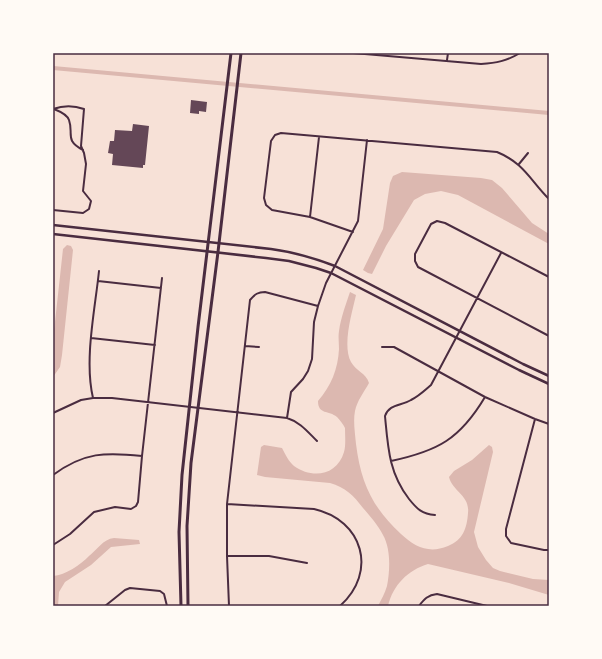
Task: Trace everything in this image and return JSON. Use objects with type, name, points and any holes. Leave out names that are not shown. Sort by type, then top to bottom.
[{"type":"main road","points":[[181,606],[179,532],[181,488],[208,241],[231,53]]},
{"type":"main road","points":[[188,606],[186,557],[188,504],[198,408],[220,242],[241,53]]},
{"type":"main road","points":[[53,225],[220,242],[290,252],[318,260],[335,266],[523,364],[549,376]]},
{"type":"main road","points":[[53,234],[289,261],[331,273],[456,338],[549,384]]},
{"type":"street","points":[[353,53],[481,64],[496,63],[511,59],[520,53]]},
{"type":"street","points":[[392,57],[393,53]]},
{"type":"street","points":[[447,60],[448,53]]},
{"type":"street","points":[[53,109],[64,106],[77,106],[84,109],[81,146],[86,164],[83,191],[91,201],[89,209],[83,213],[53,210]]},
{"type":"street","points":[[53,109],[66,116],[69,120],[70,138],[72,142],[83,150]]},
{"type":"street","points":[[353,232],[310,217],[272,210],[266,206],[264,198],[271,141],[275,135],[281,133],[497,152],[509,157],[519,164],[549,199]]},
{"type":"street","points":[[310,217],[319,136]]},
{"type":"street","points":[[287,418],[291,392],[303,379],[308,371],[312,359],[314,322],[318,306],[331,273],[358,221],[367,140]]},
{"type":"street","points":[[519,164],[528,154]]},
{"type":"street","points":[[549,277],[501,253],[445,222],[437,221],[431,224],[415,254],[415,261],[418,267],[549,336]]},
{"type":"street","points":[[435,515],[425,514],[413,504],[399,484],[393,472],[385,416],[391,407],[410,401],[421,394],[431,384],[501,253]]},
{"type":"street","points":[[93,398],[89,373],[91,338],[99,271]]},
{"type":"street","points":[[53,545],[70,534],[94,512],[115,507],[131,508],[136,506],[138,502],[162,278]]},
{"type":"street","points":[[98,281],[161,288]]},
{"type":"street","points":[[229,606],[227,504],[250,300],[259,292],[265,292],[318,306]]},
{"type":"street","points":[[91,338],[155,345]]},
{"type":"street","points":[[245,346],[259,347]]},
{"type":"street","points":[[382,347],[394,348],[438,370],[485,397],[549,424]]},
{"type":"street","points":[[391,461],[424,453],[439,446],[455,435],[475,414],[485,397]]},
{"type":"street","points":[[53,412],[81,400],[93,398],[112,398],[287,418],[296,421],[317,441]]},
{"type":"street","points":[[535,419],[506,530],[506,536],[511,543],[549,550]]},
{"type":"street","points":[[53,475],[81,459],[95,455],[110,453],[142,456]]},
{"type":"street","points":[[227,504],[314,509],[335,516],[346,524],[358,544],[361,556],[361,568],[359,579],[354,589],[348,599],[340,606]]},
{"type":"street","points":[[227,556],[269,556],[307,563]]},
{"type":"street","points":[[104,606],[130,588],[160,591],[164,594],[167,606]]},
{"type":"street","points":[[419,606],[422,601],[430,595],[445,596],[487,606]]},
{"type":"street","points":[[258,606],[268,606]]},
{"type":"shaded area","points":[[402,172],[492,180],[502,188],[532,223],[549,234],[549,244],[458,195],[441,191],[425,194],[414,200],[386,246],[372,274],[368,273],[363,270],[383,229],[390,183],[393,176]]},
{"type":"shaded area","points":[[67,245],[71,246],[73,250],[62,355],[60,367],[53,377],[53,340],[63,249]]},
{"type":"shaded area","points":[[350,292],[356,295],[350,320],[347,347],[348,355],[353,365],[366,377],[369,383],[359,400],[354,415],[356,444],[361,471],[375,504],[382,514],[406,539],[417,546],[435,549],[448,546],[461,537],[465,528],[468,513],[468,507],[464,497],[451,482],[449,477],[454,471],[472,460],[489,445],[492,447],[493,452],[474,532],[478,547],[493,568],[533,579],[549,580],[549,595],[509,583],[428,564],[414,570],[402,579],[390,598],[388,606],[378,606],[387,586],[388,580],[389,553],[386,541],[371,517],[349,492],[330,483],[257,475],[261,447],[264,445],[282,448],[287,458],[294,466],[308,473],[323,473],[336,466],[341,460],[345,449],[345,428],[337,417],[320,408],[318,401],[327,389],[333,377],[339,349],[340,326]]},
{"type":"shaded area","points":[[114,538],[139,540],[140,544],[111,547],[91,565],[65,582],[59,592],[58,606],[53,606],[53,576],[63,574],[77,566],[103,543]]},
{"type":"building","points":[[191,100],[207,102],[206,112],[199,111],[199,114],[190,113]]},
{"type":"building","points":[[133,124],[149,126],[145,165],[143,165],[143,168],[112,165],[113,154],[108,153],[110,141],[114,141],[115,130],[132,131]]},
{"type":"waterway","points":[[53,68],[549,113]]}]
